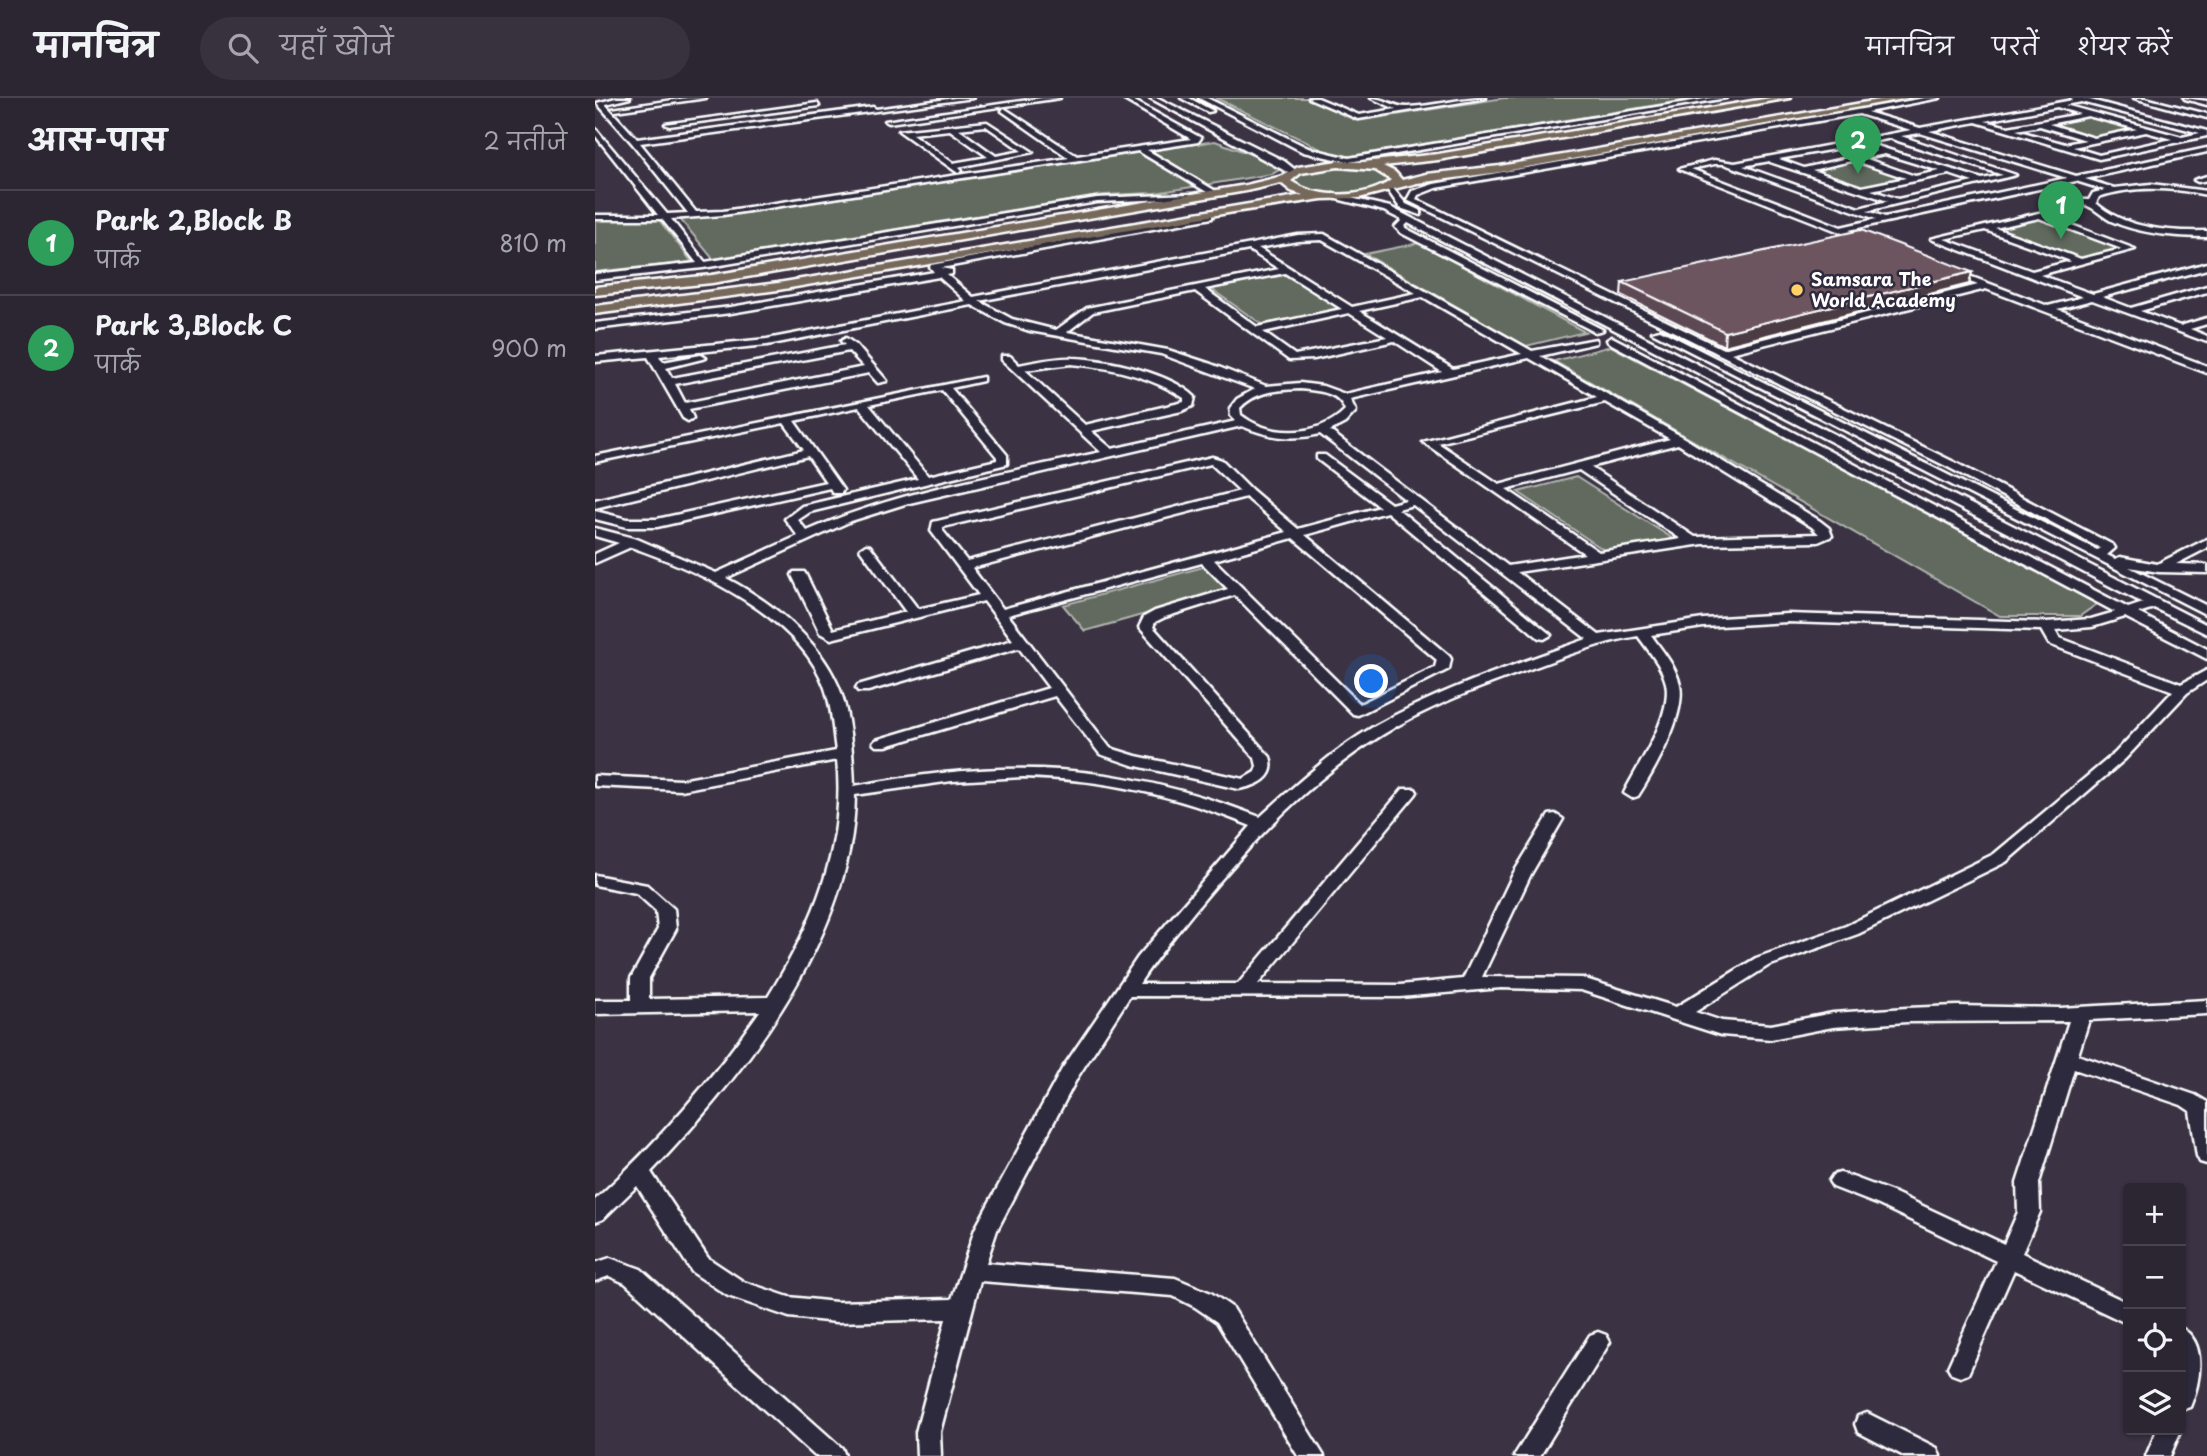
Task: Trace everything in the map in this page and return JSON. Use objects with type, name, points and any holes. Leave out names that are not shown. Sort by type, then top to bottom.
[{"type":"main road","points":[[595,291],[712,279],[1202,195],[1338,164],[1362,165],[1428,159],[1786,98]]},
{"type":"main road","points":[[595,310],[761,288],[1210,214],[1330,196],[1365,194],[1413,180],[1513,160],[1862,98]]},
{"type":"main road","points":[[1413,180],[1500,169],[1905,98]]},
{"type":"main road","points":[[1362,165],[1392,173],[1397,180],[1390,187]]},
{"type":"main road","points":[[1293,173],[1290,186],[1301,191],[1330,196]]},
{"type":"main road","points":[[1456,175],[1482,178]]},
{"type":"street","points":[[627,98],[601,102],[694,215]]},
{"type":"street","points":[[605,110],[703,98]]},
{"type":"street","points":[[808,98],[830,115]]},
{"type":"street","points":[[909,98],[918,105]]},
{"type":"street","points":[[635,141],[970,98]]},
{"type":"street","points":[[889,121],[1025,100],[1057,98]]},
{"type":"street","points":[[595,217],[694,215],[966,177],[1198,140],[1124,98]]},
{"type":"street","points":[[1153,98],[1281,163],[1293,173],[1296,162],[1268,147]]},
{"type":"street","points":[[1171,98],[1232,129]]},
{"type":"street","points":[[1184,98],[1301,157],[1338,164]]},
{"type":"street","points":[[1202,98],[1306,150],[1338,159],[1354,159],[1723,98]]},
{"type":"street","points":[[1312,98],[1357,117],[1483,98]]},
{"type":"street","points":[[1375,98],[1404,110]]},
{"type":"street","points":[[1375,98],[1383,98]]},
{"type":"street","points":[[1937,98],[1430,187],[1412,196],[1414,202],[1930,454],[2109,548],[2097,556]]},
{"type":"street","points":[[2137,98],[2207,112]]},
{"type":"street","points":[[2150,98],[2207,112]]},
{"type":"street","points":[[2165,98],[2207,112]]},
{"type":"street","points":[[2187,98],[2207,103]]},
{"type":"street","points":[[1734,165],[1976,121],[2078,99],[2207,134]]},
{"type":"street","points":[[865,103],[966,177]]},
{"type":"street","points":[[652,104],[680,135]]},
{"type":"street","points":[[669,124],[817,105]]},
{"type":"street","points":[[2058,105],[2182,140]]},
{"type":"street","points":[[1005,110],[1077,160]]},
{"type":"street","points":[[1857,112],[2111,189]]},
{"type":"street","points":[[2007,130],[2091,114]]},
{"type":"street","points":[[1976,121],[2099,157],[2207,134]]},
{"type":"street","points":[[2040,124],[2095,140]]},
{"type":"street","points":[[906,133],[989,125],[1029,152],[951,166]]},
{"type":"street","points":[[950,127],[996,159]]},
{"type":"street","points":[[595,130],[703,265]]},
{"type":"street","points":[[2062,147],[2146,130]]},
{"type":"street","points":[[1859,210],[2012,175],[1892,135]]},
{"type":"street","points":[[1858,142],[1983,182]]},
{"type":"street","points":[[1428,159],[1432,146]]},
{"type":"street","points":[[1141,150],[1202,195]]},
{"type":"street","points":[[1841,229],[2207,150]]},
{"type":"street","points":[[1131,152],[1202,195]]},
{"type":"street","points":[[1804,169],[1887,152]]},
{"type":"street","points":[[1768,158],[1897,201]]},
{"type":"street","points":[[1855,159],[1915,179]]},
{"type":"street","points":[[1877,243],[1683,169],[1714,162],[1734,165],[1886,220]]},
{"type":"street","points":[[1863,190],[1950,172]]},
{"type":"street","points":[[2092,203],[2096,195],[2111,189],[2153,186],[2207,193]]},
{"type":"street","points":[[1390,187],[1403,205],[1429,219],[2097,556],[2156,599],[2187,601],[2207,611]]},
{"type":"street","points":[[595,277],[703,265],[1097,200],[1202,195]]},
{"type":"street","points":[[1330,196],[1387,209],[1407,219],[1602,334],[2207,655]]},
{"type":"street","points":[[2207,234],[2176,232],[2128,223],[2110,217],[2092,203],[2070,202],[2061,210],[2041,216],[1935,239],[2207,339]]},
{"type":"street","points":[[595,211],[618,212]]},
{"type":"street","points":[[1210,214],[942,263],[934,267],[993,315],[1019,326],[1147,348],[1198,360],[1265,390]]},
{"type":"street","points":[[2032,274],[2131,248],[2041,216]]},
{"type":"street","points":[[1429,219],[1451,220]]},
{"type":"street","points":[[1985,228],[2081,262]]},
{"type":"street","points":[[595,359],[767,342],[1249,247],[1308,236],[1324,237],[1680,440],[1816,524],[1825,531],[1826,536],[1692,541],[1506,570]]},
{"type":"street","points":[[1249,247],[1450,372]]},
{"type":"street","points":[[2047,309],[2207,266]]},
{"type":"street","points":[[1938,267],[2207,370]]},
{"type":"street","points":[[1058,334],[1086,311],[1286,270]]},
{"type":"street","points":[[595,326],[731,310],[941,273]]},
{"type":"street","points":[[1723,352],[1986,286]]},
{"type":"street","points":[[1198,288],[1288,356],[1299,358],[1395,338]]},
{"type":"street","points":[[2130,311],[2207,289]]},
{"type":"street","points":[[1257,330],[1425,294]]},
{"type":"street","points":[[2180,329],[2207,321]]},
{"type":"street","points":[[836,329],[882,381]]},
{"type":"street","points":[[1602,334],[1628,332]]},
{"type":"street","points":[[1344,397],[1602,334],[1628,332],[2156,599],[2207,629]]},
{"type":"street","points":[[1602,334],[1649,343]]},
{"type":"street","points":[[669,382],[852,347]]},
{"type":"street","points":[[660,366],[728,353]]},
{"type":"street","points":[[651,354],[688,418]]},
{"type":"street","points":[[1006,358],[1109,453]]},
{"type":"street","points":[[1017,368],[1058,362],[1084,362],[1135,372],[1190,397],[1189,404],[1178,409],[1083,429]]},
{"type":"street","points":[[682,407],[871,369]]},
{"type":"street","points":[[595,459],[979,379]]},
{"type":"street","points":[[1300,386],[1317,388],[1344,397],[1350,404],[1351,411],[1346,418],[1322,430],[1304,433],[1268,432],[1242,423],[1236,416],[1235,408],[1250,395],[1265,390],[1300,386]]},
{"type":"street","points":[[805,537],[791,519],[795,514],[1003,462],[1003,457],[945,387]]},
{"type":"street","points":[[1595,555],[1429,442],[1607,398]]},
{"type":"street","points":[[862,404],[926,481]]},
{"type":"street","points":[[788,420],[845,500]]},
{"type":"street","points":[[715,578],[847,518],[902,501],[1242,423]]},
{"type":"street","points":[[1322,430],[1597,640]]},
{"type":"street","points":[[1497,488],[1680,440]]},
{"type":"street","points":[[595,504],[811,452]]},
{"type":"street","points":[[1901,455],[1930,454]]},
{"type":"street","points":[[1321,457],[1389,508],[1543,635]]},
{"type":"street","points":[[1235,591],[1160,614],[1149,620],[1146,627],[1262,757],[1265,766],[1262,775],[1239,784],[1115,756],[1105,751],[989,596],[963,566],[937,531],[937,525],[1202,461],[1218,462],[1248,493],[1444,659],[1442,669],[1358,711]]},
{"type":"street","points":[[1945,478],[1950,464]]},
{"type":"street","points":[[1581,466],[1692,541]]},
{"type":"street","points":[[595,515],[627,523],[657,523],[833,484]]},
{"type":"street","points":[[963,566],[1248,493]]},
{"type":"street","points":[[1002,613],[1415,501]]},
{"type":"street","points":[[595,531],[633,542],[691,565],[751,597],[799,638],[832,687],[845,754],[846,792],[844,831],[835,880],[808,944],[746,1047],[640,1173],[595,1213]]},
{"type":"street","points":[[595,559],[633,542]]},
{"type":"street","points":[[2159,568],[2207,543]]},
{"type":"street","points":[[866,549],[916,616]]},
{"type":"street","points":[[2097,556],[2159,568],[2207,569]]},
{"type":"street","points":[[1205,558],[1377,731]]},
{"type":"street","points":[[929,1456],[928,1432],[960,1309],[986,1229],[1069,1074],[1144,961],[1262,824],[1307,782],[1377,731],[1459,690],[1597,640],[1703,623],[1787,618],[2046,626],[2092,623],[2128,612],[2156,599],[2207,569]]},
{"type":"street","points":[[799,575],[827,633],[831,635],[989,596]]},
{"type":"street","points":[[2156,599],[2187,601],[2207,594]]},
{"type":"street","points":[[2046,626],[2054,640],[2061,644],[2182,690]]},
{"type":"street","points":[[1632,793],[1670,716],[1675,698],[1671,678],[1642,632]]},
{"type":"street","points":[[863,688],[1023,642]]},
{"type":"street","points":[[1678,1014],[1762,962],[1851,930],[2000,858],[2120,757],[2182,690],[2207,674]]},
{"type":"street","points":[[881,743],[1058,690]]},
{"type":"street","points":[[595,781],[681,785],[845,754]]},
{"type":"street","points":[[846,792],[937,778],[1016,774],[1077,776],[1128,782],[1192,798],[1262,824]]},
{"type":"street","points":[[1243,990],[1409,792]]},
{"type":"street","points":[[1469,985],[1523,874],[1555,819]]},
{"type":"street","points":[[595,880],[641,889],[664,909],[667,929],[640,978],[640,1007]]},
{"type":"street","points":[[1125,990],[1401,991],[1501,982],[1582,984],[1721,1028],[1772,1031],[1833,1020],[1907,1015],[2081,1014],[2207,1007]]},
{"type":"street","points":[[595,1007],[772,1004]]},
{"type":"street","points":[[1961,1367],[2029,1212],[2028,1183],[2081,1014]]},
{"type":"street","points":[[2067,1059],[2188,1100],[2200,1107],[2207,1156]]},
{"type":"street","points":[[640,1173],[700,1265],[736,1289],[789,1307],[825,1311],[960,1309]]},
{"type":"street","points":[[1840,1181],[1887,1199],[2123,1312]]},
{"type":"street","points":[[595,1272],[610,1267],[633,1276],[832,1456]]},
{"type":"street","points":[[972,1271],[1175,1287],[1203,1300],[1225,1315],[1312,1456]]},
{"type":"street","points":[[1526,1456],[1598,1342]]},
{"type":"street","points":[[2186,1342],[2194,1355],[2193,1368],[2186,1386]]},
{"type":"street","points":[[1867,1423],[1929,1456]]},
{"type":"street","points":[[2158,1456],[2167,1435]]},
{"type":"green space","points":[[1216,98],[1306,98],[1357,121],[1504,98],[1699,98],[1339,158]]},
{"type":"green space","points":[[2089,116],[2138,130],[2095,139],[2047,124]]},
{"type":"green space","points":[[1215,141],[1285,167],[1272,174],[1155,193],[1104,195],[713,259],[680,219],[727,216]]},
{"type":"green space","points":[[1855,161],[1906,178],[1862,187],[1811,170]]},
{"type":"green space","points":[[1345,166],[1376,170],[1390,180],[1370,191],[1344,195],[1317,192],[1295,185],[1293,178],[1308,170]]},
{"type":"green space","points":[[2041,218],[2129,248],[2081,260],[1995,229]]},
{"type":"green space","points":[[595,219],[659,220],[692,262],[595,272]]},
{"type":"green space","points":[[1419,243],[1585,332],[1526,346],[1365,254]]},
{"type":"green space","points":[[1285,275],[1340,309],[1263,325],[1211,289]]},
{"type":"green space","points":[[1611,346],[2097,604],[2080,616],[2000,616],[1554,361]]},
{"type":"green space","points":[[1576,477],[1675,540],[1604,550],[1518,492]]},
{"type":"green space","points":[[1207,566],[1231,590],[1085,631],[1063,605]]},
{"type":"building","name":"Samsara The World Academy","points":[[1861,230],[1972,272],[1725,332],[1622,282]]},
{"type":"place","name":"Park 3,Block C","points":[[1858,174]]},
{"type":"place","name":"Park 2,Block B","points":[[2061,239]]},
{"type":"place","name":"Samsara The World Academy","points":[[1797,290]]}]
